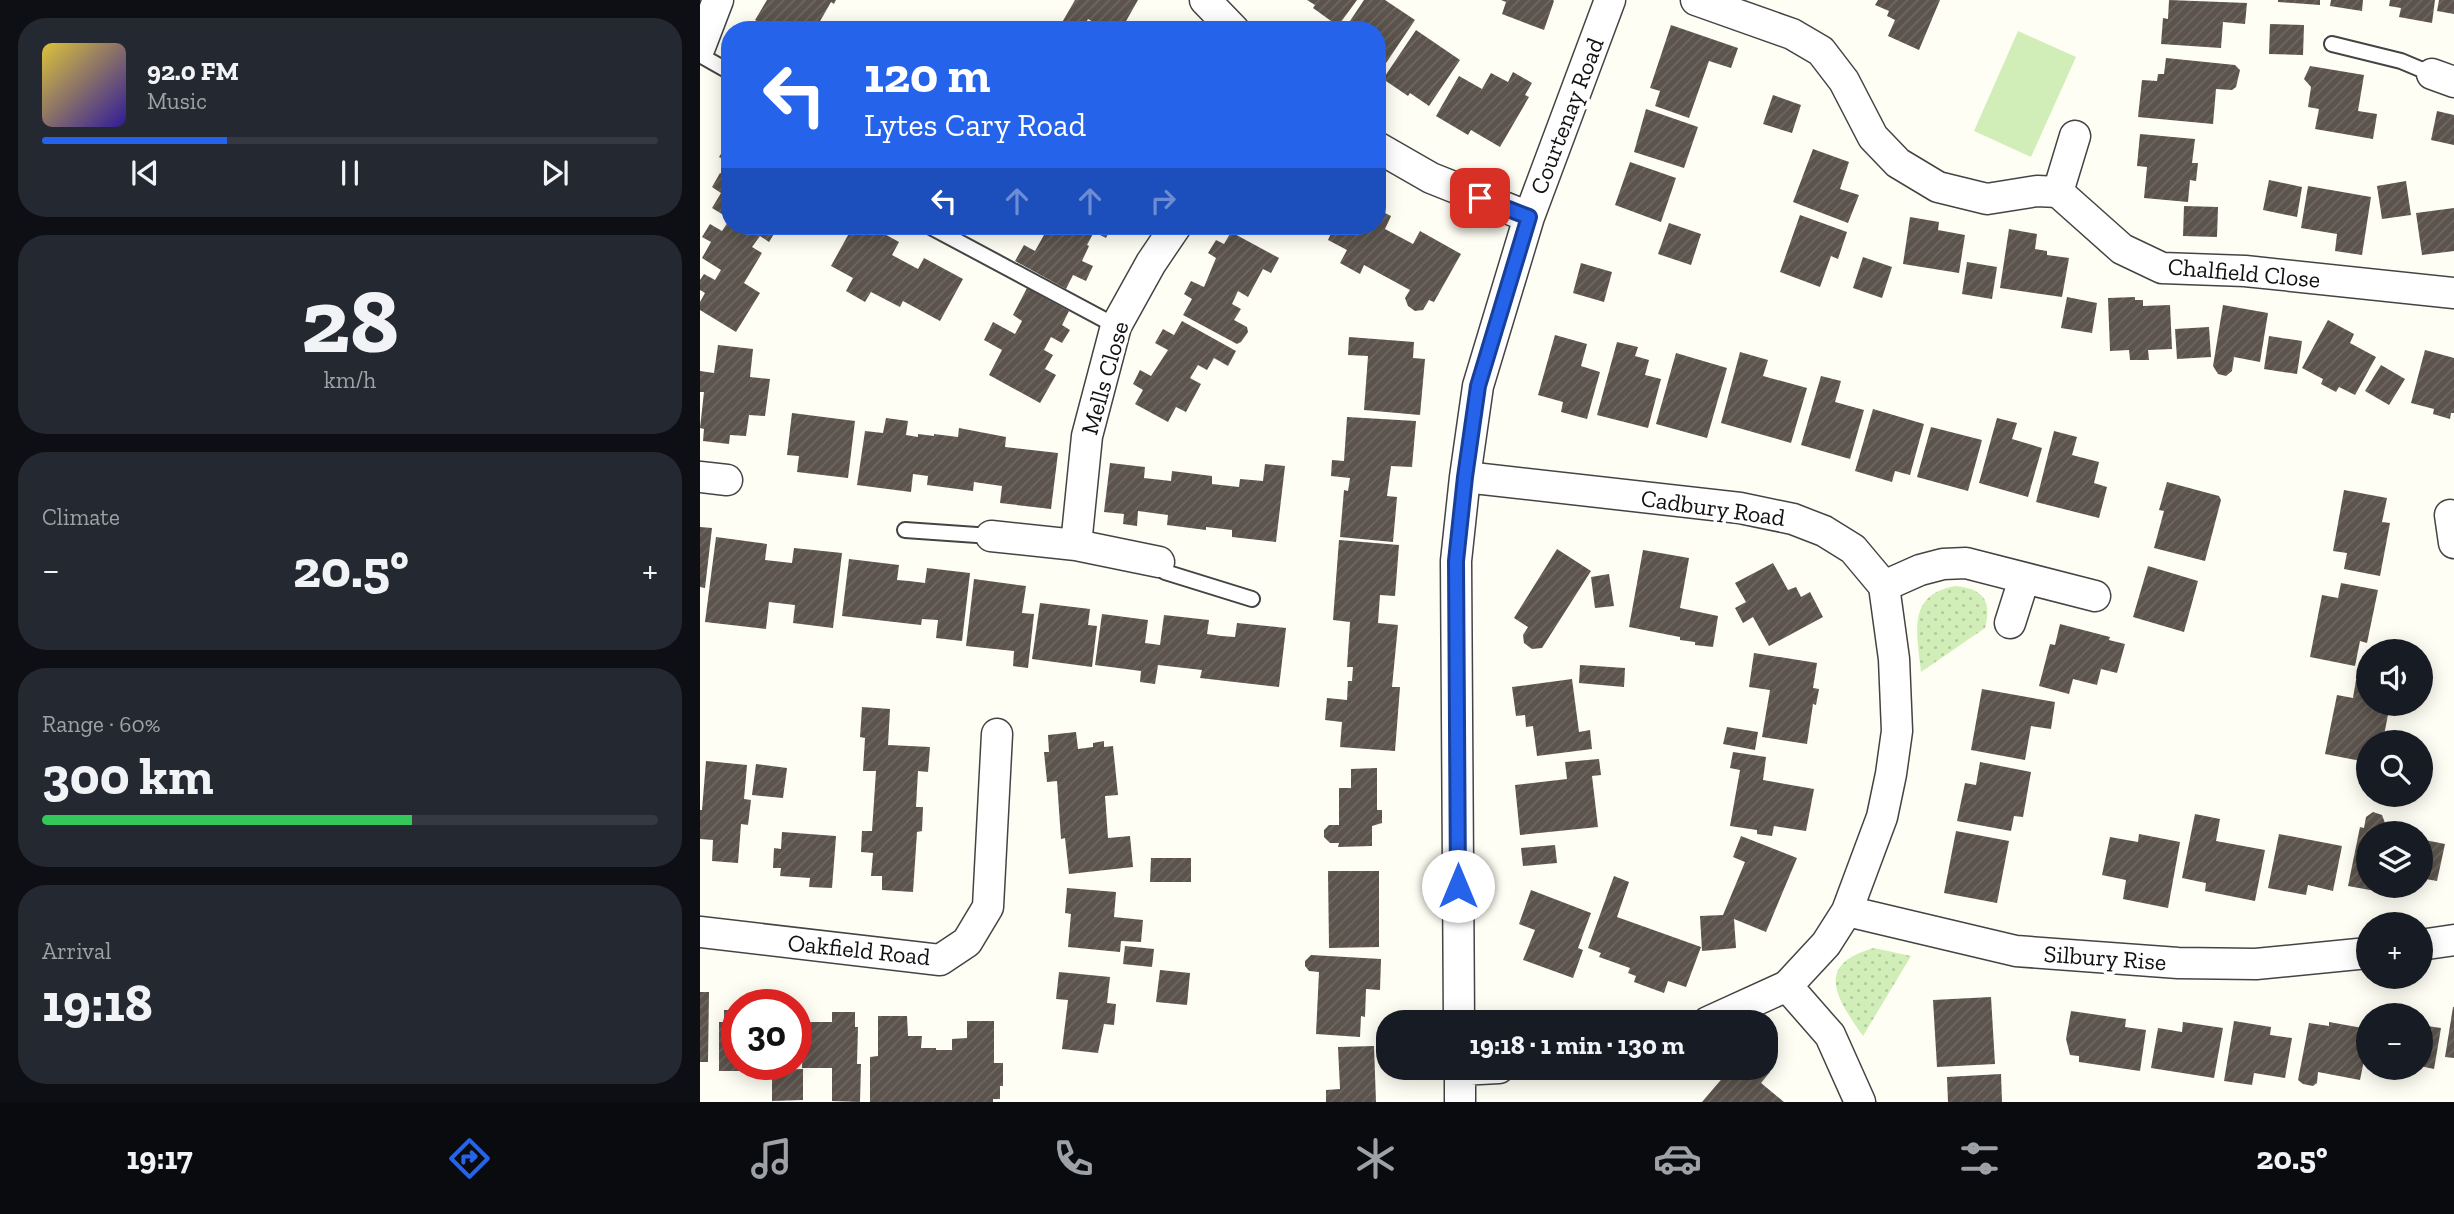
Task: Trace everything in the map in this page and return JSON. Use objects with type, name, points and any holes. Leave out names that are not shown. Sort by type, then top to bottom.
[{"type":"street","points":[[700,47],[718,0]]},
{"type":"street","points":[[1205,0],[1225,21]]},
{"type":"street","name":"Courtenay Road","points":[[1459,1010],[1456,561],[1478,386],[1529,217],[1610,0]]},
{"type":"street","points":[[1696,0],[1792,34],[1821,51],[1844,81],[1872,137],[1898,163],[1938,187],[1987,199],[2037,191],[2058,192],[2075,136]]},
{"type":"street","points":[[1386,152],[1431,178],[1529,217]]},
{"type":"street","name":"Chalfield Close","points":[[2058,192],[2122,249],[2162,268],[2245,271],[2454,293]]},
{"type":"street","name":"Mells Close","points":[[1076,545],[1087,436],[1116,326],[1151,263],[1171,235]]},
{"type":"street","name":"Cadbury Road","points":[[1465,477],[1740,509],[1793,519],[1824,531],[1853,549],[1884,586]]},
{"type":"street","points":[[991,536],[1076,545],[1158,562]]},
{"type":"street","points":[[1734,1010],[1787,986],[1826,944],[1847,911],[1882,817],[1891,775],[1896,731],[1894,659],[1884,586],[1920,570],[1943,564],[1966,563],[2095,596]]},
{"type":"street","points":[[2010,623],[2024,579]]},
{"type":"street","name":"Oakfield Road","points":[[700,932],[940,960],[967,943],[988,907],[997,734]]},
{"type":"street","name":"Silbury Rise","points":[[1847,911],[2016,951],[2204,964],[2256,964],[2356,954]]},
{"type":"street","points":[[2433,943],[2454,940]]},
{"type":"street","points":[[1787,986],[1830,1035],[1860,1102]]},
{"type":"street","points":[[1460,1080],[1460,1102]]},
{"type":"lane","points":[[2332,44],[2401,61],[2443,78]]},
{"type":"lane","points":[[700,55],[721,67]]},
{"type":"lane","points":[[946,235],[1116,326]]},
{"type":"lane","points":[[905,530],[991,536]]},
{"type":"lane","points":[[1158,562],[1165,572],[1252,599]]},
{"type":"green space","points":[[2018,31],[2076,57],[2031,157],[1974,131]]},
{"type":"green space","points":[[1956,586],[1973,590],[1984,598],[1987,610],[1985,628],[1921,672],[1917,630],[1922,607],[1929,597],[1940,590]]},
{"type":"green space","points":[[1874,948],[1911,956],[1863,1036],[1839,996],[1837,974],[1843,964],[1855,955]]},
{"type":"building","points":[[767,0],[836,0],[834,4],[831,2],[820,21],[755,20]]},
{"type":"building","points":[[1075,0],[1138,0],[1126,21],[1063,21]]},
{"type":"building","points":[[1307,0],[1357,0],[1342,21],[1331,21],[1313,8],[1315,5]]},
{"type":"building","points":[[1364,0],[1385,0],[1415,20],[1386,63],[1386,21],[1350,21]]},
{"type":"building","points":[[1501,0],[1554,1],[1544,30],[1502,14],[1506,2]]},
{"type":"building","points":[[1878,0],[1940,0],[1919,50],[1888,36],[1895,20],[1887,16],[1889,11],[1875,5]]},
{"type":"building","points":[[2169,0],[2247,3],[2245,24],[2223,22],[2221,48],[2161,44],[2163,18],[2168,19]]},
{"type":"building","points":[[2320,0],[2320,5],[2278,2]]},
{"type":"building","points":[[2331,0],[2363,0],[2362,11],[2330,6]]},
{"type":"building","points":[[2390,0],[2435,0],[2432,23],[2399,17],[2401,8],[2389,6]]},
{"type":"building","points":[[2439,0],[2454,0],[2454,14],[2437,11]]},
{"type":"building","points":[[2270,24],[2304,25],[2303,55],[2269,54]]},
{"type":"building","points":[[1671,25],[1738,48],[1731,68],[1709,61],[1689,118],[1655,106],[1660,91],[1650,88]]},
{"type":"building","points":[[1416,30],[1460,60],[1429,106],[1386,81],[1386,75]]},
{"type":"building","points":[[2166,58],[2235,65],[2240,70],[2236,87],[2232,90],[2216,89],[2213,124],[2138,117],[2142,80],[2157,81],[2158,74],[2164,74]]},
{"type":"building","points":[[2310,66],[2364,75],[2358,111],[2377,114],[2373,139],[2315,129],[2319,109],[2308,107],[2311,87],[2304,79]]},
{"type":"building","points":[[1513,72],[1532,83],[1525,95],[1529,97],[1500,147],[1471,130],[1468,135],[1436,116],[1459,76],[1482,89],[1491,73],[1508,82]]},
{"type":"building","points":[[1773,95],[1801,105],[1792,133],[1763,124]]},
{"type":"building","points":[[1646,109],[1698,127],[1684,168],[1634,152]]},
{"type":"building","points":[[2437,111],[2454,115],[2454,145],[2431,140]]},
{"type":"building","points":[[2140,134],[2195,139],[2192,163],[2198,163],[2196,181],[2190,180],[2188,202],[2144,198],[2147,167],[2137,166]]},
{"type":"building","points":[[1813,149],[1849,162],[1840,189],[1859,195],[1848,223],[1793,202]]},
{"type":"building","points":[[1630,162],[1676,178],[1661,222],[1615,205]]},
{"type":"building","points":[[720,173],[721,174],[721,193],[712,187]]},
{"type":"building","points":[[2269,180],[2302,187],[2297,217],[2263,210]]},
{"type":"building","points":[[2406,181],[2411,215],[2382,219],[2377,186]]},
{"type":"building","points":[[2308,186],[2371,197],[2362,255],[2335,251],[2337,234],[2301,228]]},
{"type":"building","points":[[721,193],[721,214],[712,208]]},
{"type":"building","points":[[2184,206],[2218,207],[2217,237],[2183,236]]},
{"type":"building","points":[[2454,208],[2454,251],[2422,255],[2416,213]]},
{"type":"building","points":[[1386,214],[1391,216],[1386,227]]},
{"type":"building","points":[[1800,215],[1847,232],[1838,259],[1831,256],[1820,287],[1780,272]]},
{"type":"building","points":[[1910,217],[1939,222],[1938,230],[1965,235],[1959,273],[1903,264]]},
{"type":"building","points":[[1669,223],[1701,234],[1691,265],[1658,254]]},
{"type":"building","points":[[710,224],[721,230],[721,235],[773,235],[769,242],[760,236],[752,247],[762,253],[744,283],[760,293],[736,332],[700,310],[700,302],[705,293],[700,290],[700,280],[704,274],[715,280],[721,270],[702,258],[711,242],[702,237]]},
{"type":"building","points":[[2009,229],[2037,234],[2035,249],[2047,251],[2047,255],[2069,258],[2062,297],[2000,288]]},
{"type":"building","points":[[1386,230],[1413,244],[1420,231],[1461,254],[1434,302],[1429,300],[1423,310],[1415,311],[1408,306],[1405,298],[1410,290],[1364,265],[1360,274],[1340,263],[1347,250],[1328,240],[1330,235],[1386,235]]},
{"type":"building","points":[[848,235],[886,235],[899,242],[892,255],[918,269],[924,258],[963,279],[940,321],[903,301],[900,307],[871,292],[865,302],[846,291],[853,278],[831,266]]},
{"type":"building","points":[[1044,235],[1092,235],[1082,261],[1093,266],[1086,281],[1073,275],[1066,289],[1015,261],[1024,245],[1035,251]]},
{"type":"building","points":[[1229,235],[1237,235],[1279,258],[1271,273],[1263,269],[1248,297],[1238,291],[1232,304],[1241,309],[1234,320],[1247,327],[1248,332],[1237,344],[1183,315],[1192,299],[1184,294],[1191,281],[1204,287],[1216,258],[1208,253],[1216,240],[1224,244]]},
{"type":"building","points":[[1863,257],[1892,267],[1882,298],[1853,288]]},
{"type":"building","points":[[1967,262],[1997,267],[1992,299],[1962,294]]},
{"type":"building","points":[[1581,263],[1612,272],[1604,302],[1573,293]]},
{"type":"building","points":[[1027,288],[1069,311],[1062,325],[1070,330],[1062,343],[1051,337],[1044,350],[1053,355],[1045,369],[1056,375],[1040,403],[989,375],[1002,350],[984,340],[993,322],[1015,334],[1022,321],[1013,315]]},
{"type":"building","points":[[2067,297],[2097,303],[2092,333],[2061,328]]},
{"type":"building","points":[[2135,297],[2135,300],[2143,300],[2143,306],[2170,305],[2172,349],[2148,350],[2149,360],[2130,360],[2129,350],[2110,351],[2108,298]]},
{"type":"building","points":[[2223,305],[2268,313],[2260,362],[2234,357],[2232,371],[2226,376],[2218,374],[2213,366]]},
{"type":"building","points":[[2328,320],[2354,334],[2350,343],[2376,357],[2355,395],[2339,387],[2336,392],[2321,384],[2323,379],[2302,368]]},
{"type":"building","points":[[1182,321],[1236,351],[1228,366],[1214,358],[1207,370],[1198,365],[1190,378],[1201,384],[1186,412],[1176,407],[1168,422],[1135,404],[1143,390],[1133,384],[1140,370],[1151,376],[1168,350],[1155,343],[1163,329],[1174,335]]},
{"type":"building","points":[[2209,327],[2211,357],[2177,359],[2175,329]]},
{"type":"building","points":[[1555,335],[1587,344],[1581,366],[1600,372],[1587,419],[1561,412],[1563,402],[1538,395]]},
{"type":"building","points":[[2269,336],[2302,341],[2297,374],[2264,369]]},
{"type":"building","points":[[1349,337],[1414,342],[1413,358],[1425,359],[1420,415],[1364,410],[1368,356],[1348,355]]},
{"type":"building","points":[[1617,342],[1638,347],[1635,356],[1649,360],[1645,375],[1661,379],[1648,428],[1597,415]]},
{"type":"building","points":[[718,345],[753,349],[750,377],[770,379],[765,416],[749,415],[746,436],[730,435],[729,444],[703,441],[704,429],[700,428],[704,392],[700,392],[700,371],[714,373]]},
{"type":"building","points":[[2425,350],[2454,358],[2454,413],[2451,413],[2450,419],[2433,414],[2434,409],[2411,403]]},
{"type":"building","points":[[1740,352],[1768,360],[1763,376],[1807,388],[1791,443],[1721,423]]},
{"type":"building","points":[[1676,353],[1727,368],[1707,438],[1656,424]]},
{"type":"building","points":[[2381,365],[2405,379],[2389,405],[2365,391]]},
{"type":"building","points":[[1821,376],[1841,381],[1835,402],[1864,410],[1850,459],[1801,445]]},
{"type":"building","points":[[1873,409],[1924,424],[1910,475],[1895,471],[1892,482],[1855,471]]},
{"type":"building","points":[[792,413],[855,421],[848,478],[797,472],[799,456],[787,455]]},
{"type":"building","points":[[1347,417],[1416,421],[1412,467],[1391,466],[1387,496],[1397,497],[1393,542],[1340,537],[1344,490],[1348,491],[1350,478],[1331,476],[1332,460],[1344,461]]},
{"type":"building","points":[[886,418],[908,421],[906,435],[958,437],[959,428],[1006,437],[1005,447],[1058,453],[1051,509],[1000,503],[1002,486],[974,482],[973,491],[927,485],[928,476],[913,474],[911,492],[857,485],[865,431],[883,433]]},
{"type":"building","points":[[1997,418],[2017,423],[2012,439],[2042,448],[2028,497],[1979,483]]},
{"type":"building","points":[[1931,427],[1982,440],[1968,491],[1917,477]]},
{"type":"building","points":[[2054,431],[2077,437],[2072,455],[2099,462],[2094,483],[2107,487],[2099,518],[2036,502]]},
{"type":"building","points":[[1110,463],[1145,467],[1144,478],[1171,481],[1172,471],[1212,476],[1212,484],[1239,487],[1240,479],[1263,481],[1265,464],[1285,466],[1276,542],[1232,537],[1232,530],[1167,525],[1168,515],[1138,511],[1137,526],[1123,524],[1124,514],[1104,512]]},
{"type":"building","points":[[2167,482],[2219,496],[2221,500],[2205,561],[2154,548],[2164,511],[2159,510]]},
{"type":"building","points":[[2344,490],[2387,498],[2382,522],[2390,523],[2380,576],[2344,569],[2347,553],[2333,551]]},
{"type":"building","points":[[700,527],[712,528],[705,588],[700,587]]},
{"type":"building","points":[[716,537],[767,544],[765,560],[792,563],[794,548],[842,553],[833,628],[793,623],[795,605],[769,602],[766,629],[705,622]]},
{"type":"building","points":[[1339,540],[1399,545],[1395,596],[1380,595],[1378,623],[1398,625],[1392,687],[1400,687],[1395,751],[1340,747],[1342,722],[1325,720],[1327,698],[1347,700],[1348,681],[1352,681],[1353,667],[1347,667],[1350,622],[1333,620]]},
{"type":"building","points":[[1557,549],[1591,571],[1542,648],[1532,649],[1524,643],[1523,635],[1528,627],[1514,618]]},
{"type":"building","points":[[1643,550],[1689,558],[1680,608],[1718,616],[1713,647],[1695,645],[1695,642],[1680,640],[1680,637],[1629,627]]},
{"type":"building","points":[[849,559],[899,565],[897,580],[925,583],[927,568],[970,573],[962,641],[936,638],[938,620],[922,619],[921,625],[842,616]]},
{"type":"building","points":[[1773,563],[1788,590],[1796,587],[1801,597],[1810,592],[1823,617],[1769,646],[1753,617],[1743,623],[1735,608],[1746,602],[1735,583]]},
{"type":"building","points":[[2148,566],[2198,581],[2184,632],[2133,617]]},
{"type":"building","points":[[1609,574],[1614,606],[1595,608],[1591,577]]},
{"type":"building","points":[[974,579],[1026,586],[1022,613],[1034,614],[1028,668],[1013,666],[1014,651],[966,646]]},
{"type":"building","points":[[2341,583],[2378,590],[2368,639],[2356,639],[2355,666],[2310,657],[2322,595],[2338,598]]},
{"type":"building","points":[[1040,603],[1090,609],[1088,625],[1097,626],[1092,667],[1032,659]]},
{"type":"building","points":[[1102,614],[1148,620],[1145,643],[1160,645],[1164,615],[1209,620],[1207,634],[1221,636],[1235,637],[1237,623],[1286,628],[1279,687],[1200,678],[1202,670],[1158,665],[1155,684],[1140,682],[1141,671],[1095,665]]},
{"type":"building","points":[[2060,624],[2110,637],[2109,640],[2125,644],[2117,673],[2101,669],[2097,685],[2073,679],[2069,694],[2039,686],[2050,644],[2055,645]]},
{"type":"building","points":[[1754,653],[1817,663],[1813,688],[1819,689],[1816,705],[1813,704],[1807,744],[1762,737],[1770,690],[1749,687]]},
{"type":"building","points":[[1580,665],[1625,668],[1624,687],[1579,683]]},
{"type":"building","points":[[1572,679],[1579,732],[1590,730],[1592,749],[1537,756],[1533,726],[1526,727],[1525,715],[1516,716],[1512,687]]},
{"type":"building","points":[[2356,680],[2356,716],[2388,716],[2385,730],[2356,730],[2356,760],[2325,754],[2337,695],[2353,698]]},
{"type":"building","points":[[1982,689],[2055,702],[2051,729],[2031,726],[2025,760],[1971,750]]},
{"type":"building","points":[[862,707],[890,709],[888,745],[930,747],[928,772],[918,771],[916,807],[923,807],[922,831],[917,832],[913,892],[882,890],[882,876],[871,876],[873,853],[861,852],[862,831],[872,831],[876,771],[863,771],[865,738],[860,737]]},
{"type":"building","points":[[1727,727],[1758,732],[1755,750],[1723,744]]},
{"type":"building","points":[[1076,732],[1078,749],[1093,747],[1093,743],[1104,741],[1104,747],[1113,746],[1118,795],[1105,796],[1108,838],[1130,836],[1133,867],[1069,874],[1065,838],[1061,839],[1057,781],[1047,782],[1044,752],[1049,752],[1048,735]]},
{"type":"building","points":[[1733,752],[1766,757],[1763,780],[1814,789],[1806,831],[1774,826],[1772,836],[1757,834],[1757,830],[1730,826],[1740,770],[1730,768]]},
{"type":"building","points":[[1599,759],[1601,775],[1592,776],[1598,827],[1520,835],[1515,785],[1567,779],[1565,762]]},
{"type":"building","points":[[706,761],[747,765],[744,799],[751,800],[748,825],[741,824],[738,863],[712,861],[713,840],[700,839],[700,810]]},
{"type":"building","points":[[1980,762],[2031,772],[2023,817],[2014,816],[2011,831],[1957,821],[1965,783],[1976,785]]},
{"type":"building","points":[[756,764],[787,768],[783,798],[752,795]]},
{"type":"building","points":[[1377,768],[1377,810],[1382,810],[1382,823],[1372,826],[1372,846],[1338,847],[1339,843],[1330,843],[1324,837],[1324,830],[1329,825],[1339,825],[1339,788],[1351,788],[1351,769]]},
{"type":"building","points":[[2373,812],[2382,815],[2384,821],[2365,821]]},
{"type":"building","points":[[2195,814],[2220,819],[2216,841],[2265,850],[2255,901],[2205,891],[2206,883],[2182,878]]},
{"type":"building","points":[[1956,831],[2009,841],[1997,903],[1944,893]]},
{"type":"building","points":[[782,832],[836,836],[832,888],[809,887],[810,878],[780,876],[781,868],[773,868],[774,848],[781,849]]},
{"type":"building","points":[[2139,834],[2180,842],[2168,908],[2123,899],[2126,880],[2102,875],[2110,837],[2138,842]]},
{"type":"building","points":[[2279,834],[2342,846],[2333,891],[2308,885],[2306,895],[2268,888]]},
{"type":"building","points":[[1741,836],[1797,858],[1766,932],[1734,919],[1736,948],[1702,951],[1700,916],[1723,915],[1745,862],[1733,857]]},
{"type":"building","points":[[2433,842],[2445,844],[2437,881],[2433,880]]},
{"type":"building","points":[[1555,845],[1557,863],[1523,866],[1521,848]]},
{"type":"building","points":[[2356,847],[2356,887],[2348,886]]},
{"type":"building","points":[[1151,858],[1191,858],[1191,882],[1150,882]]},
{"type":"building","points":[[1328,871],[1379,871],[1379,947],[1329,948]]},
{"type":"building","points":[[1614,876],[1629,882],[1617,917],[1701,947],[1686,987],[1668,981],[1664,993],[1634,982],[1636,976],[1628,973],[1630,968],[1599,957],[1601,953],[1588,948]]},
{"type":"building","points":[[1067,888],[1116,892],[1114,917],[1143,920],[1141,942],[1121,941],[1120,952],[1068,947],[1071,914],[1065,913]]},
{"type":"building","points":[[1531,890],[1591,913],[1578,948],[1583,950],[1573,978],[1523,960],[1535,930],[1519,924]]},
{"type":"building","points":[[1125,946],[1154,949],[1152,967],[1123,964]]},
{"type":"building","points":[[1311,955],[1381,959],[1380,990],[1366,989],[1365,1017],[1361,1016],[1360,1037],[1316,1034],[1319,972],[1309,971],[1305,966],[1305,961]]},
{"type":"building","points":[[1160,970],[1190,973],[1187,1005],[1156,1002]]},
{"type":"building","points":[[1059,972],[1110,977],[1107,1003],[1116,1004],[1114,1025],[1104,1024],[1098,1053],[1062,1049],[1068,1000],[1056,999]]},
{"type":"building","points":[[700,992],[709,992],[708,1062],[700,1062]]},
{"type":"building","points":[[1991,997],[1995,1064],[1937,1067],[1933,1000]]},
{"type":"building","points":[[2454,1007],[2454,1058],[2445,1057]]},
{"type":"building","points":[[2071,1011],[2126,1019],[2125,1027],[2146,1030],[2140,1071],[2079,1062],[2079,1056],[2070,1055],[2066,1039]]},
{"type":"building","points":[[832,1012],[855,1012],[855,1027],[858,1027],[857,1064],[861,1064],[860,1102],[832,1101],[832,1068],[812,1068],[812,1022],[832,1022]]},
{"type":"building","points":[[878,1016],[907,1016],[908,1036],[922,1036],[921,1048],[936,1050],[952,1050],[952,1039],[967,1038],[967,1021],[994,1021],[994,1063],[1003,1063],[1000,1099],[993,1099],[993,1102],[870,1102],[870,1057],[878,1056]]},
{"type":"building","points":[[2234,1021],[2271,1027],[2270,1035],[2292,1038],[2285,1078],[2254,1073],[2252,1085],[2224,1081]]},
{"type":"building","points":[[721,1022],[721,1071],[719,1071]]},
{"type":"building","points":[[2183,1022],[2223,1028],[2214,1078],[2151,1068],[2158,1028],[2182,1032]]},
{"type":"building","points":[[2329,1022],[2356,1027],[2356,1079],[2318,1072],[2317,1083],[2313,1086],[2303,1084],[2298,1080],[2309,1023],[2329,1026]]},
{"type":"building","points":[[2433,1027],[2441,1028],[2433,1069]]},
{"type":"building","points":[[1374,1046],[1376,1102],[1326,1102],[1326,1090],[1340,1089],[1338,1047]]},
{"type":"building","points":[[2001,1074],[2002,1102],[1948,1102],[1947,1077]]},
{"type":"building","points":[[772,1080],[803,1080],[803,1100],[772,1101]]},
{"type":"building","points":[[1721,1080],[1763,1080],[1761,1083],[1784,1102],[1702,1102]]},
{"type":"route","points":[[1458,886],[1456,561],[1460,519],[1478,386],[1529,217],[1480,198]]}]
